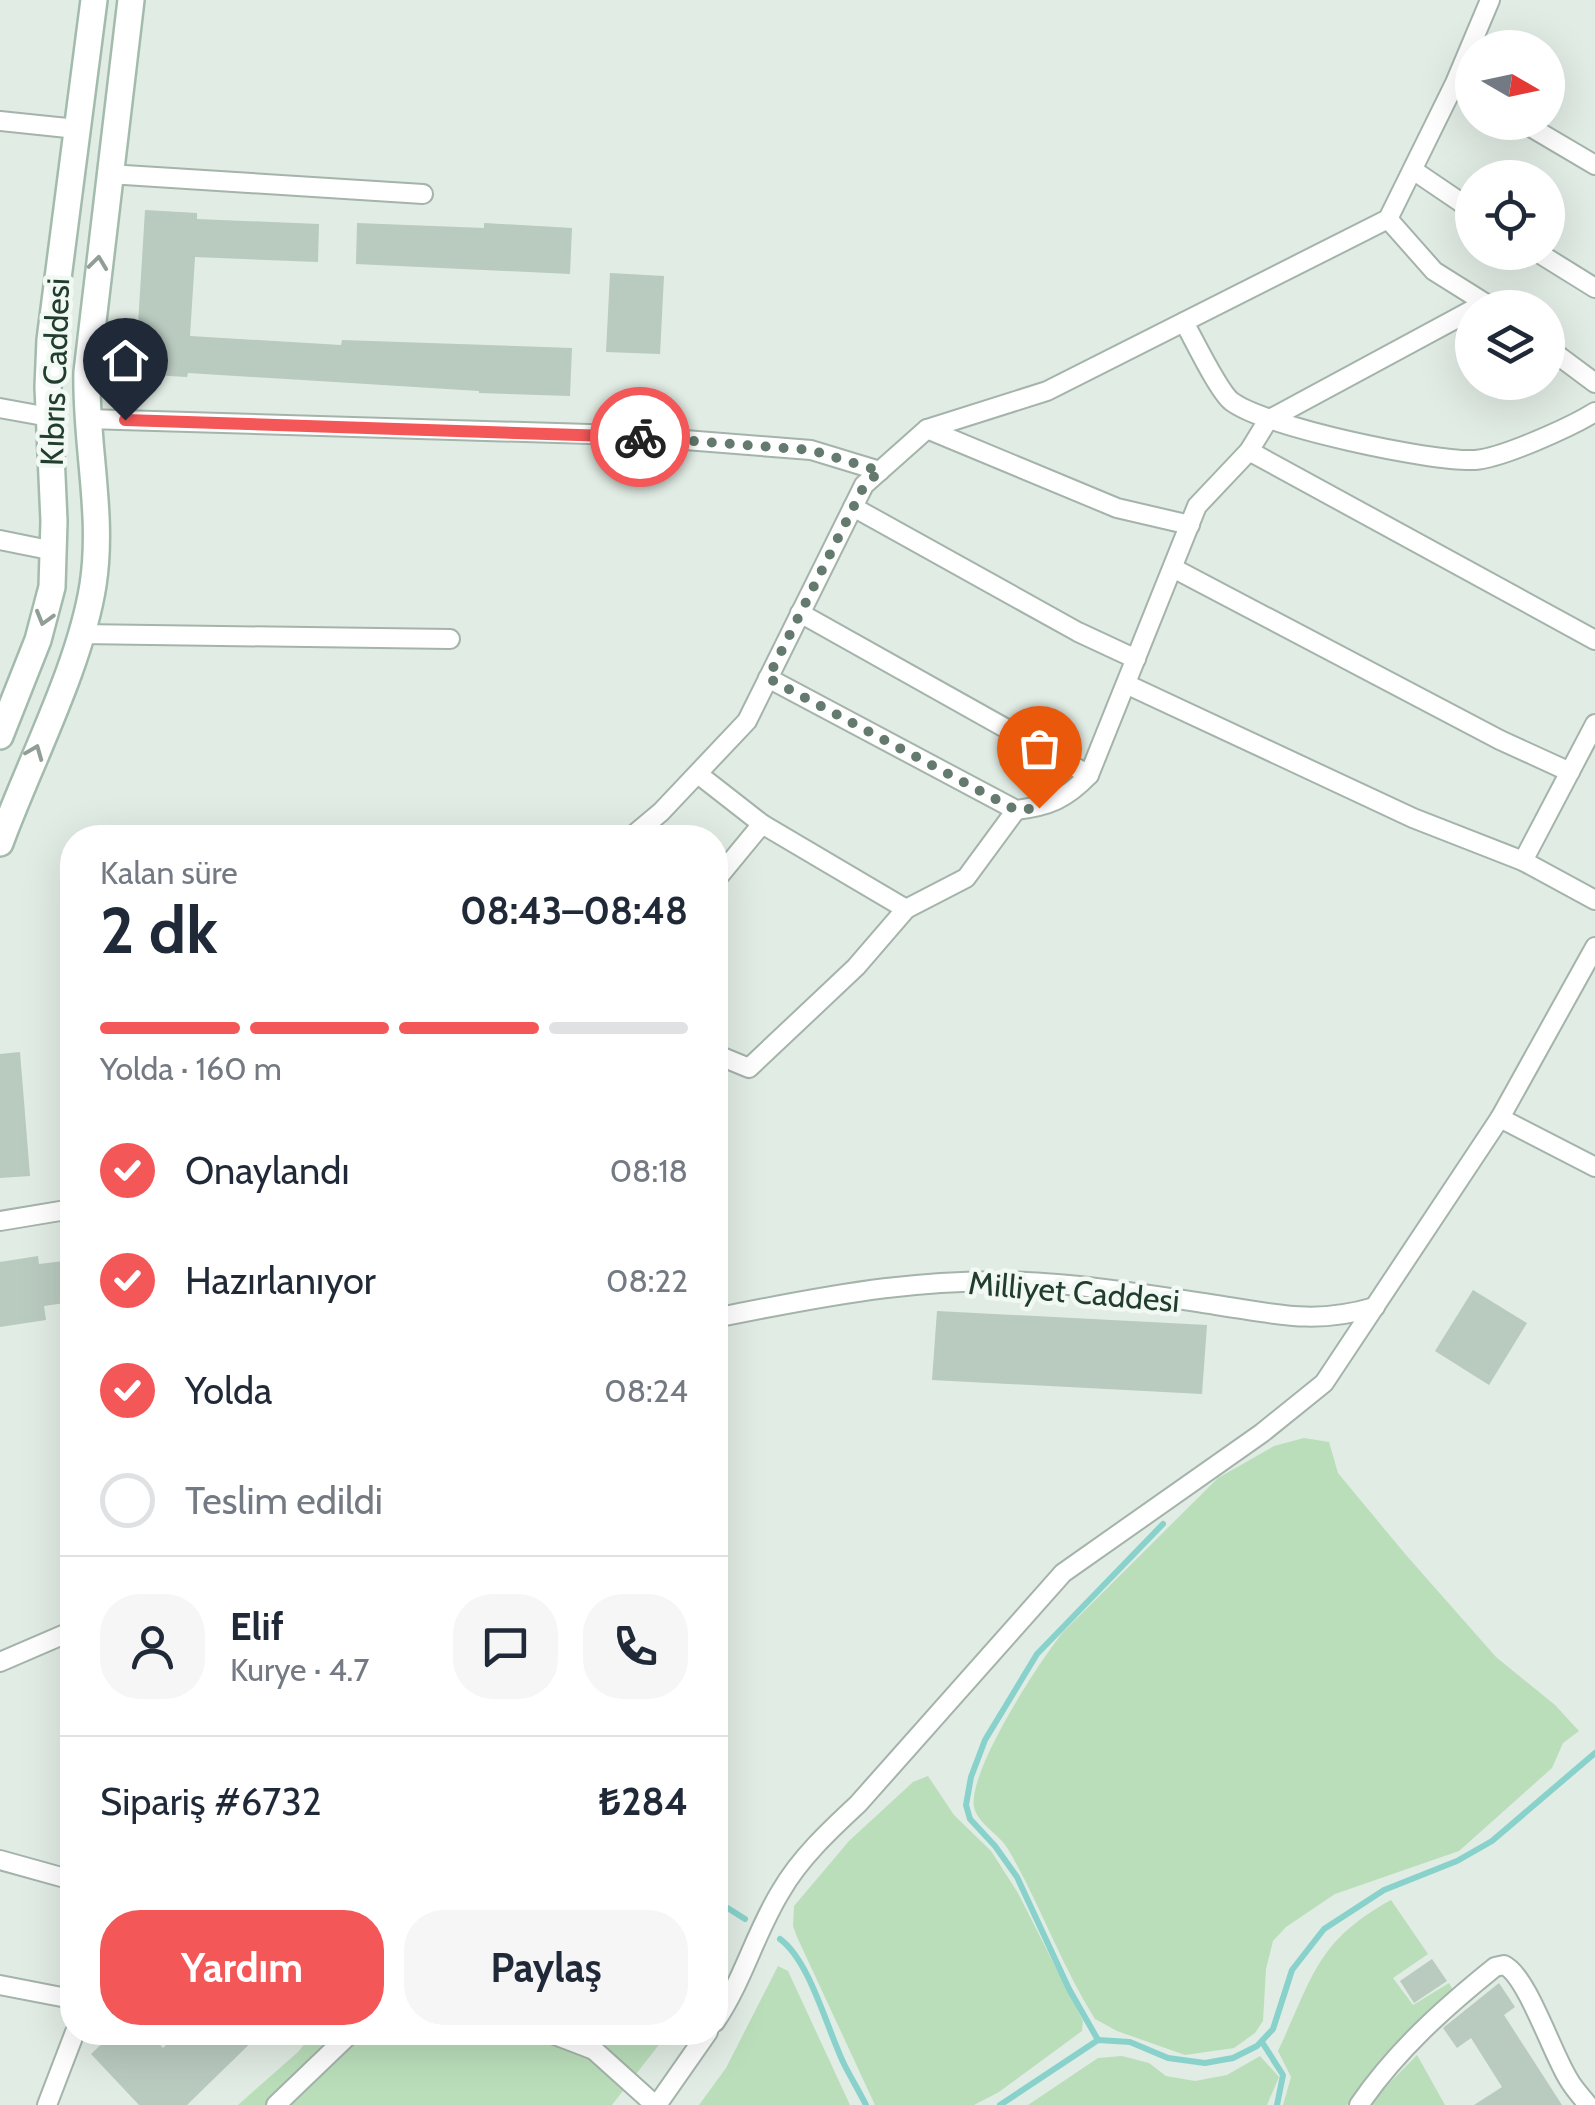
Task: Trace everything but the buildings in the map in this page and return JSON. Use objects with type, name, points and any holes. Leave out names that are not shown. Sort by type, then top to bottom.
[{"type":"main road","name":"Kıbrıs Caddesi","points":[[0,736],[10,679],[47,612],[54,552],[49,417],[54,293],[94,0]]},
{"type":"main road","points":[[0,843],[80,634],[93,582],[96,546],[87,419],[90,337],[131,0]]},
{"type":"street","points":[[1477,30],[1490,0]]},
{"type":"street","points":[[646,825],[747,721],[864,486],[880,471],[927,429],[1047,391],[1388,219],[1455,83]]},
{"type":"street","points":[[0,121],[77,129]]},
{"type":"street","points":[[1552,140],[1595,166]]},
{"type":"street","points":[[1412,170],[1455,199]]},
{"type":"street","points":[[108,174],[423,194]]},
{"type":"street","points":[[1388,219],[1434,272],[1459,290]]},
{"type":"street","points":[[1565,269],[1595,288]]},
{"type":"street","points":[[768,678],[1016,810],[1039,808],[1070,795],[1089,775],[1197,506],[1248,451],[1268,420],[1455,321]]},
{"type":"street","points":[[1184,322],[1228,399],[1268,420],[1433,458],[1479,460],[1569,428],[1595,412]]},
{"type":"street","points":[[1565,361],[1595,383]]},
{"type":"street","points":[[0,408],[49,417]]},
{"type":"street","points":[[87,419],[622,435],[811,450],[880,471]]},
{"type":"street","points":[[927,429],[1117,508],[1190,525]]},
{"type":"street","points":[[1248,451],[1595,640]]},
{"type":"street","points":[[853,507],[1078,632],[1136,659]]},
{"type":"street","points":[[0,540],[54,552]]},
{"type":"street","points":[[1172,568],[1500,740],[1570,772]]},
{"type":"street","points":[[800,613],[1089,775]]},
{"type":"street","points":[[80,634],[450,639]]},
{"type":"street","points":[[1126,684],[1413,818],[1523,861],[1595,900]]},
{"type":"street","points":[[1523,861],[1595,724]]},
{"type":"street","points":[[698,774],[762,824],[906,910]]},
{"type":"street","points":[[728,1059],[749,1068],[856,968],[906,910],[966,878],[1016,810]]},
{"type":"street","points":[[728,865],[762,824]]},
{"type":"street","points":[[728,2003],[782,1888],[1062,1572],[1262,1432],[1324,1383],[1500,1118],[1595,947]]},
{"type":"street","points":[[1500,1118],[1595,1167]]},
{"type":"street","points":[[0,1221],[60,1211]]},
{"type":"street","name":"Milliyet Caddesi","points":[[728,1316],[876,1288],[935,1282],[1055,1284],[1297,1318],[1350,1314],[1374,1307]]},
{"type":"street","points":[[0,1662],[60,1636]]},
{"type":"street","points":[[0,1860],[60,1877]]},
{"type":"street","points":[[1359,2105],[1379,2076],[1440,2011],[1504,1964],[1512,1968],[1568,2080],[1588,2105]]},
{"type":"street","points":[[0,1985],[60,1997]]},
{"type":"street","points":[[47,2105],[70,2045]]},
{"type":"street","points":[[276,2105],[338,2045]]},
{"type":"street","points":[[581,2045],[594,2050],[656,2105],[699,2045]]},
{"type":"green space","points":[[1304,1438],[1329,1442],[1338,1473],[1406,1555],[1496,1657],[1555,1705],[1579,1731],[1563,1743],[1552,1768],[1459,1851],[1335,1894],[1286,1927],[1273,1941],[1266,1969],[1263,2021],[1255,2033],[1234,2048],[1185,2055],[1095,2019],[1008,1849],[976,1813],[975,1790],[1007,1717],[1063,1632],[1218,1478],[1274,1446]]},
{"type":"green space","points":[[928,1776],[954,1815],[991,1851],[1018,1893],[1083,2021],[1082,2031],[999,2092],[974,2105],[875,2105],[797,1937],[794,1906],[849,1841],[913,1782]]},
{"type":"green space","points":[[1391,1900],[1428,1954],[1393,1978],[1413,2005],[1449,1983],[1453,1990],[1378,2064],[1347,2105],[1283,2105],[1291,2077],[1278,2051],[1309,1982],[1346,1931]]},
{"type":"green space","points":[[778,1966],[788,1971],[850,2105],[699,2105],[726,2068]]},
{"type":"green space","points":[[304,2045],[659,2045],[612,2105],[238,2105]]},
{"type":"green space","points":[[1417,2055],[1445,2105],[1368,2105]]},
{"type":"green space","points":[[1122,2056],[1149,2063],[1166,2076],[1195,2081],[1227,2075],[1260,2056],[1279,2077],[1267,2105],[1028,2105],[1098,2058]]},
{"type":"waterway","points":[[1098,2040],[1069,1989],[1017,1877],[970,1819],[966,1805],[971,1777],[985,1740],[1037,1654],[1163,1524]]},
{"type":"waterway","points":[[1000,2105],[1098,2040],[1130,2042],[1168,2058],[1205,2063],[1233,2058],[1257,2046],[1273,2029],[1292,1970],[1324,1929],[1384,1890],[1457,1861],[1492,1841],[1595,1753]]},
{"type":"waterway","points":[[728,1908],[745,1919]]},
{"type":"waterway","points":[[780,1939],[791,1949],[809,1979],[844,2064],[866,2105]]},
{"type":"waterway","points":[[1262,2042],[1283,2075],[1277,2105]]},
{"type":"way so far","points":[[640,437],[811,450],[880,471],[864,486],[839,532],[768,678],[1016,810],[1039,808]]},
{"type":"route","points":[[125,420],[640,437]]}]
